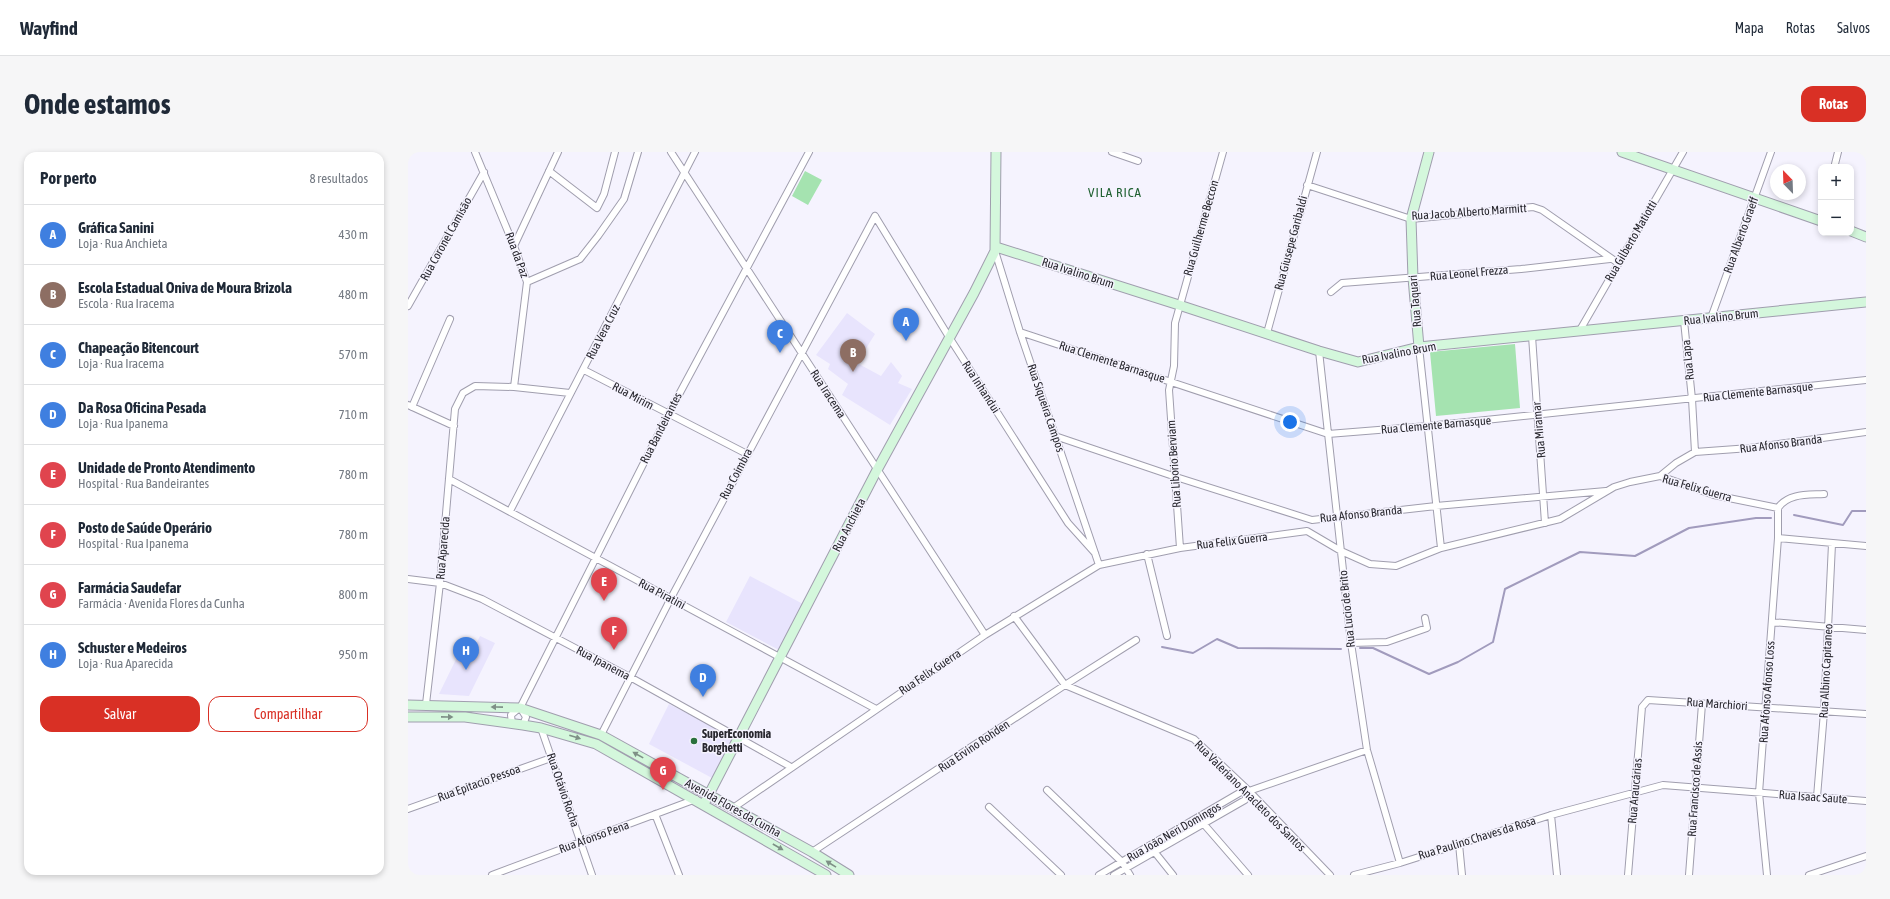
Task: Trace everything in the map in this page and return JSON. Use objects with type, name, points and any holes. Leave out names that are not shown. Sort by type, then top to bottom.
[{"type":"main road","name":"Rua Siqueira Campos","points":[[995,249],[996,152]]},
{"type":"main road","name":"Rua Taquari","points":[[1419,347],[1413,278],[1411,219],[1429,152]]},
{"type":"main road","points":[[1622,152],[1818,220]]},
{"type":"main road","points":[[1854,232],[1866,237]]},
{"type":"main road","name":"Rua Ivalino Brum","points":[[995,249],[1179,305],[1319,351],[1358,362],[1419,347],[1866,302]]},
{"type":"main road","name":"Rua Anchieta","points":[[700,802],[709,795],[877,470],[995,249]]},
{"type":"main road","name":"Avenida Flores da Cunha","points":[[408,705],[426,704],[520,708],[601,735],[812,852],[849,875]]},
{"type":"main road","name":"Avenida Flores da Cunha","points":[[408,717],[465,717],[523,725],[542,728],[596,744],[826,875]]},
{"type":"street","name":"Rua da Paz","points":[[475,152],[514,246],[527,282],[514,387]]},
{"type":"street","points":[[514,246],[558,152]]},
{"type":"street","points":[[549,171],[597,208],[604,194],[614,152]]},
{"type":"street","points":[[527,282],[580,259],[624,199],[638,152]]},
{"type":"street","name":"Rua Iracema","points":[[671,152],[985,635]]},
{"type":"street","name":"Rua Vera Cruz","points":[[510,511],[695,152]]},
{"type":"street","name":"Rua Bandeirantes","points":[[520,708],[554,637],[668,415],[809,152]]},
{"type":"street","points":[[1112,152],[1138,161]]},
{"type":"street","name":"Rua Guilherme Beccon","points":[[1171,382],[1174,366],[1175,323],[1179,305],[1223,152]]},
{"type":"street","name":"Rua Giusepe Garibaldi","points":[[1267,333],[1317,152]]},
{"type":"street","name":"Rua Gilberto Matiotti","points":[[1580,330],[1683,152]]},
{"type":"street","name":"Rua Alberto Graeff","points":[[1711,318],[1772,152]]},
{"type":"street","points":[[1835,164],[1838,152]]},
{"type":"street","name":"Rua Coronel Camisão","points":[[408,306],[484,172]]},
{"type":"street","name":"Rua Jacob Alberto Marmitt","points":[[1307,185],[1411,219],[1533,207],[1542,210],[1610,259],[1618,263]]},
{"type":"street","name":"Rua Inhandui","points":[[875,216],[949,337],[1068,523],[1095,553]]},
{"type":"street","name":"Rua Coimbra","points":[[601,735],[670,598],[875,216]]},
{"type":"street","name":"Rua Siqueira Campos","points":[[995,249],[1020,332],[1099,565]]},
{"type":"street","name":"Rua Leonel Frezza","points":[[1331,292],[1342,283],[1413,278],[1610,259]]},
{"type":"street","points":[[450,319],[410,406],[454,426]]},
{"type":"street","name":"Rua Lapa","points":[[1684,321],[1692,399],[1695,452]]},
{"type":"street","name":"Rua Clemente Barnasque","points":[[1020,332],[1328,434],[1538,415],[1866,380]]},
{"type":"street","name":"Rua Miramar","points":[[1532,336],[1545,523]]},
{"type":"street","name":"Rua Taquari","points":[[1419,347],[1441,548]]},
{"type":"street","name":"Rua Lucio de Brito","points":[[1319,351],[1336,518],[1351,643],[1367,750],[1400,863]]},
{"type":"street","name":"Rua Mirim","points":[[584,370],[668,415],[747,454]]},
{"type":"street","name":"Rua Liborio Berviam","points":[[1171,382],[1169,390],[1180,548]]},
{"type":"street","name":"Rua Aparecida","points":[[426,704],[440,583],[455,408],[463,393],[475,386],[514,387]]},
{"type":"street","points":[[514,387],[570,393]]},
{"type":"street","name":"Rua Afonso Branda","points":[[1695,452],[1797,442],[1866,432]]},
{"type":"street","name":"Rua Afonso Branda","points":[[1055,436],[1176,477],[1312,520],[1436,506],[1544,498],[1608,491]]},
{"type":"street","points":[[1660,476],[1676,463],[1695,452]]},
{"type":"street","name":"Rua Felix Guerra","points":[[733,808],[985,635],[1099,565],[1180,548],[1307,531],[1341,551],[1370,564],[1396,566],[1441,548],[1560,519],[1622,484],[1660,476],[1714,495],[1778,508]]},
{"type":"street","name":"Rua Piratini","points":[[449,479],[876,709]]},
{"type":"street","points":[[1778,508],[1781,503],[1792,497],[1824,494]]},
{"type":"street","name":"Rua Afonso Afonso Loss","points":[[1767,875],[1759,793],[1778,538],[1778,508]]},
{"type":"street","points":[[1778,538],[1866,546]]},
{"type":"street","name":"Rua Albino Capitaneo","points":[[1817,797],[1824,712],[1832,544]]},
{"type":"street","points":[[1147,554],[1167,636]]},
{"type":"street","name":"Rua Ipanema","points":[[408,579],[440,583],[482,599],[630,677],[791,767]]},
{"type":"street","points":[[1014,616],[1065,685]]},
{"type":"street","points":[[1351,643],[1387,642],[1427,628],[1425,618]]},
{"type":"street","points":[[1772,622],[1828,628],[1866,630]]},
{"type":"street","name":"Rua Ervino Rohden","points":[[812,852],[1065,685],[1136,640]]},
{"type":"street","name":"Rua Valeriano Anacleto dos Santos","points":[[1065,685],[1194,739],[1249,792],[1330,875]]},
{"type":"street","name":"Rua Marchiori","points":[[1642,706],[1648,700],[1653,699],[1702,704],[1866,714]]},
{"type":"street","name":"Rua Francisco de Assis","points":[[1689,875],[1702,704]]},
{"type":"street","name":"Rua Araucárias","points":[[1628,875],[1642,706]]},
{"type":"street","points":[[512,724],[512,713],[520,708],[526,717],[523,725]]},
{"type":"street","name":"Rua Otávio Rocha","points":[[542,728],[592,875]]},
{"type":"street","name":"Rua João Neri Domingos","points":[[1099,875],[1241,792],[1249,792],[1367,750]]},
{"type":"street","name":"Rua Epitacio Pessoa","points":[[408,809],[551,758]]},
{"type":"street","name":"Rua Paulino Chaves da Rosa","points":[[1354,875],[1400,863],[1551,815],[1600,803],[1663,784],[1695,787]]},
{"type":"street","name":"Rua Isaac Saute","points":[[1695,787],[1866,800]]},
{"type":"street","points":[[1047,790],[1122,862],[1130,875]]},
{"type":"street","name":"Rua João Neri Domingos","points":[[1114,875],[1245,800],[1249,792]]},
{"type":"street","name":"Rua Afonso Pena","points":[[492,875],[655,814],[700,802]]},
{"type":"street","points":[[989,807],[1061,875]]},
{"type":"street","points":[[655,814],[679,875]]},
{"type":"street","points":[[1551,815],[1557,875]]},
{"type":"street","points":[[1198,818],[1248,875]]},
{"type":"street","points":[[1459,844],[1462,875]]},
{"type":"street","points":[[1150,846],[1173,875]]},
{"type":"street","points":[[1809,875],[1866,856]]},
{"type":"shaded area","points":[[847,313],[875,334],[857,363],[881,376],[891,362],[902,376],[898,383],[912,389],[890,425],[842,395],[848,384],[828,369],[830,364],[816,355]]},
{"type":"shaded area","points":[[750,576],[803,604],[779,650],[726,622]]},
{"type":"shaded area","points":[[480,636],[495,643],[469,696],[439,694],[465,641],[475,646]]},
{"type":"shaded area","points":[[669,704],[734,737],[712,778],[649,744]]},
{"type":"green space","points":[[805,171],[822,180],[808,205],[792,196]]},
{"type":"green space","points":[[1515,344],[1520,408],[1436,416],[1430,352]]},
{"type":"waterway","points":[[1794,515],[1843,525],[1852,511],[1866,511]]},
{"type":"waterway","points":[[1360,648],[1373,648],[1429,674],[1458,662],[1493,642],[1505,589],[1580,552],[1635,556],[1689,528],[1756,518],[1771,518]]},
{"type":"waterway","points":[[1162,647],[1193,653],[1217,639],[1238,648],[1341,649]]},
{"type":"place","name":"Gráfica Sanini","points":[[906,341]]},
{"type":"place","name":"Chapeação Bitencourt","points":[[780,353]]},
{"type":"place","name":"Escola Estadual Oniva de Moura Brizola","points":[[853,372]]},
{"type":"place","name":"Unidade de Pronto Atendimento","points":[[604,601]]},
{"type":"place","name":"Posto de Saúde Operário","points":[[614,650]]},
{"type":"place","name":"Schuster e Medeiros","points":[[466,670]]},
{"type":"place","name":"Da Rosa Oficina Pesada","points":[[703,697]]},
{"type":"place","name":"SuperEconomia Borghetti","points":[[694,741]]},
{"type":"place","name":"Farmácia Saudefar","points":[[663,790]]},
{"type":"district","name":"VILA RICA","points":[[1115,192]]}]
